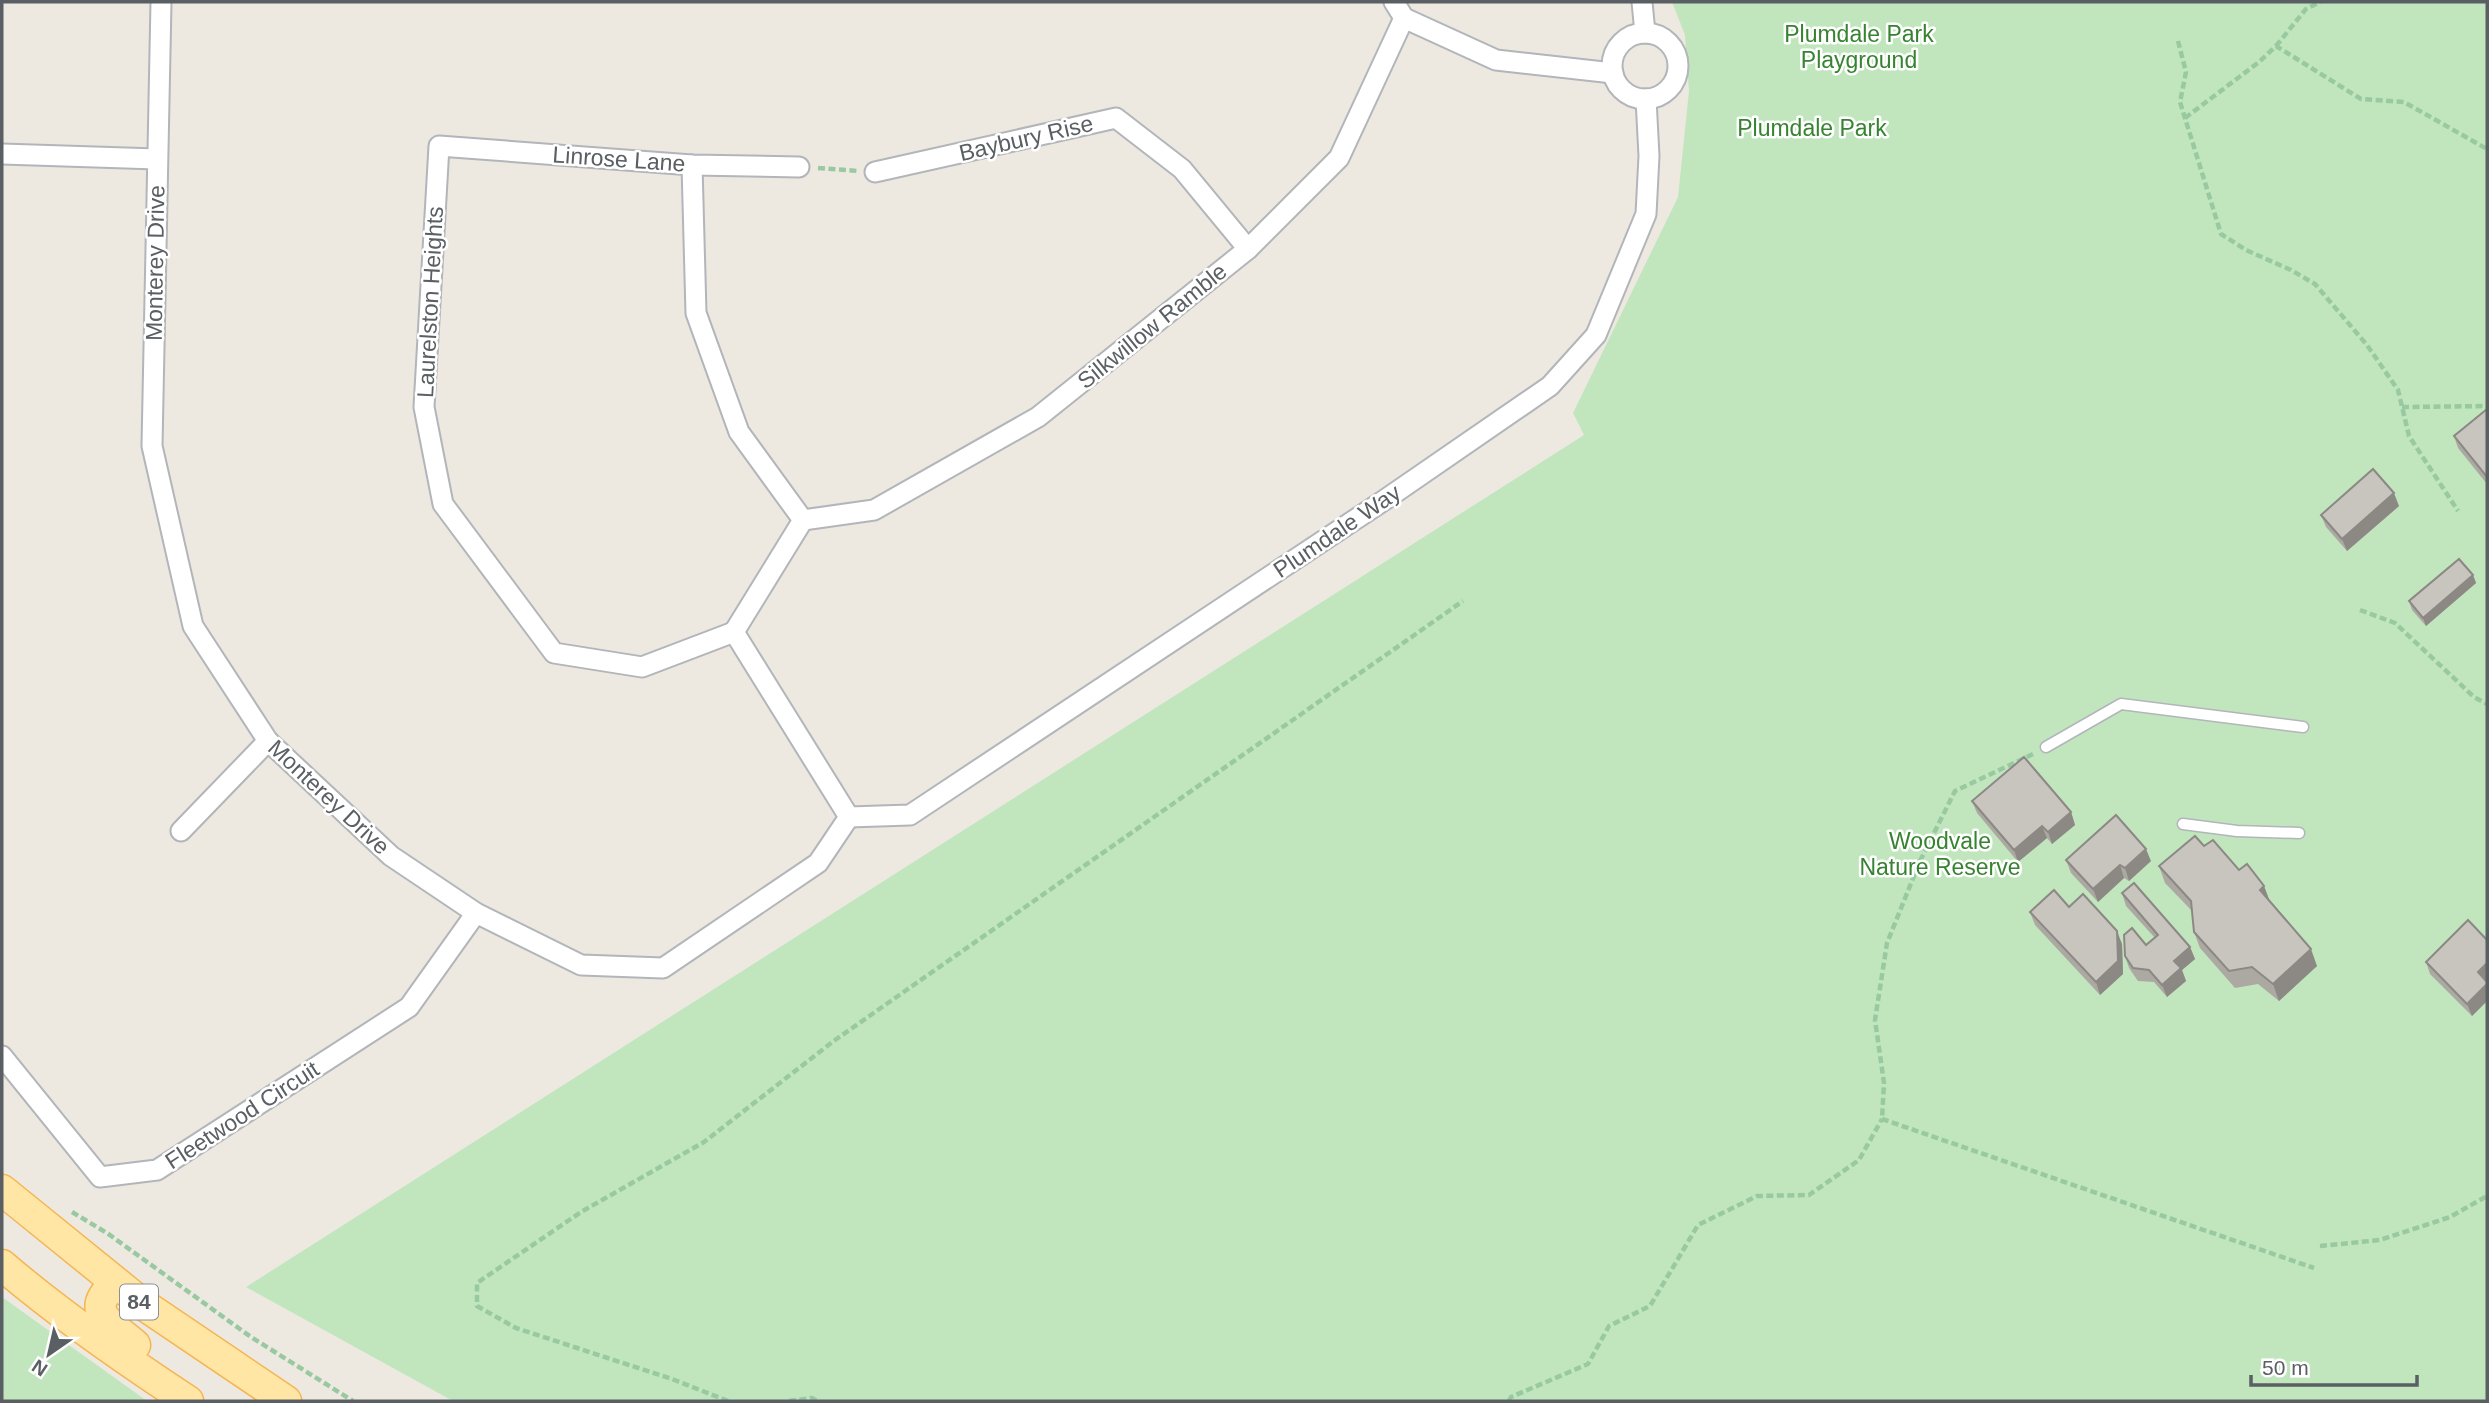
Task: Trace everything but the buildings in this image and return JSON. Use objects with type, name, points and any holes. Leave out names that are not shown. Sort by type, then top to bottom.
[{"type":"main road","name":"84","points":[[2,1190],[144,1305],[286,1401]]},
{"type":"main road","name":"84","points":[[2,1265],[30,1289],[143,1372],[188,1401]]},
{"type":"main road","points":[[116,1283],[100,1299],[99,1306],[108,1323],[206,1401]]},
{"type":"street","name":"Monterey Drive","points":[[160,2],[152,446],[193,626],[268,741],[391,856],[476,914],[581,965],[663,968],[818,863],[849,817]]},
{"type":"street","points":[[1642,2],[1645,33]]},
{"type":"street","points":[[1399,10],[1496,61],[1613,73]]},
{"type":"street","name":"Silkwillow Ramble","points":[[803,520],[874,510],[1038,417],[1248,249],[1339,158],[1399,10]]},
{"type":"street","points":[[1635,34],[1656,35],[1666,41],[1674,49],[1678,60],[1674,82],[1667,91],[1657,97],[1635,98],[1617,84],[1613,73],[1612,63],[1619,45],[1635,34]]},
{"type":"street","name":"Plumdale Way","points":[[849,817],[910,815],[1386,499],[1550,386],[1596,335],[1646,214],[1649,156],[1646,99]]},
{"type":"street","name":"Baybury Rise","points":[[875,172],[1116,118],[1182,169],[1248,249]]},
{"type":"street","name":"Linrose Lane","points":[[439,146],[692,165],[799,167]]},
{"type":"street","name":"Laurelston Heights","points":[[439,146],[424,407],[443,504],[554,653],[642,667],[734,632]]},
{"type":"street","points":[[2,154],[157,159]]},
{"type":"street","points":[[692,165],[696,313],[739,432],[803,520],[734,632],[849,817]]},
{"type":"street","points":[[181,831],[268,741]]},
{"type":"street","name":"Fleetwood Circuit","points":[[2,1056],[100,1177],[157,1170],[409,1007],[476,914]]},
{"type":"lane","points":[[2046,747],[2121,704],[2304,727]]},
{"type":"lane","points":[[2183,824],[2237,831],[2299,833]]},
{"type":"path","points":[[2185,118],[2259,62],[2276,46],[2306,9],[2320,2]]},
{"type":"path","points":[[2178,41],[2186,72],[2180,102],[2221,234],[2246,250],[2315,284],[2367,345],[2398,390],[2409,436],[2458,512]]},
{"type":"path","points":[[2276,46],[2361,99],[2403,102],[2487,149]]},
{"type":"path","points":[[799,167],[875,172]]},
{"type":"path","points":[[2402,407],[2487,406]]},
{"type":"path","points":[[728,1401],[672,1379],[516,1328],[477,1306],[477,1283],[581,1212],[704,1142],[835,1040],[1463,601]]},
{"type":"path","points":[[2360,610],[2395,623],[2474,697],[2487,704]]},
{"type":"path","points":[[1509,1401],[1511,1397],[1588,1364],[1609,1326],[1650,1306],[1698,1225],[1757,1196],[1810,1195],[1859,1160],[1882,1119],[1884,1083],[1875,1020],[1887,943],[1920,861],[1955,791],[2046,747]]},
{"type":"path","points":[[1882,1119],[2314,1268]]},
{"type":"path","points":[[2320,1246],[2380,1240],[2451,1217],[2487,1196]]},
{"type":"path","points":[[67,1209],[107,1233],[251,1337],[353,1401]]},
{"type":"path","points":[[789,1401],[811,1398],[817,1401]]},
{"type":"green space","name":"Woodvale Nature Reserve","points":[[1672,2],[2487,2],[2487,1401],[453,1401],[246,1287],[1584,435],[1573,413],[1678,197],[1689,91],[1685,35]]},
{"type":"green space","points":[[2,1297],[147,1401],[2,1401]]},
{"type":"park label","name":"Plumdale Park Playground","points":[[1859,47]]},
{"type":"park label","name":"Plumdale Park","points":[[1812,128]]}]
